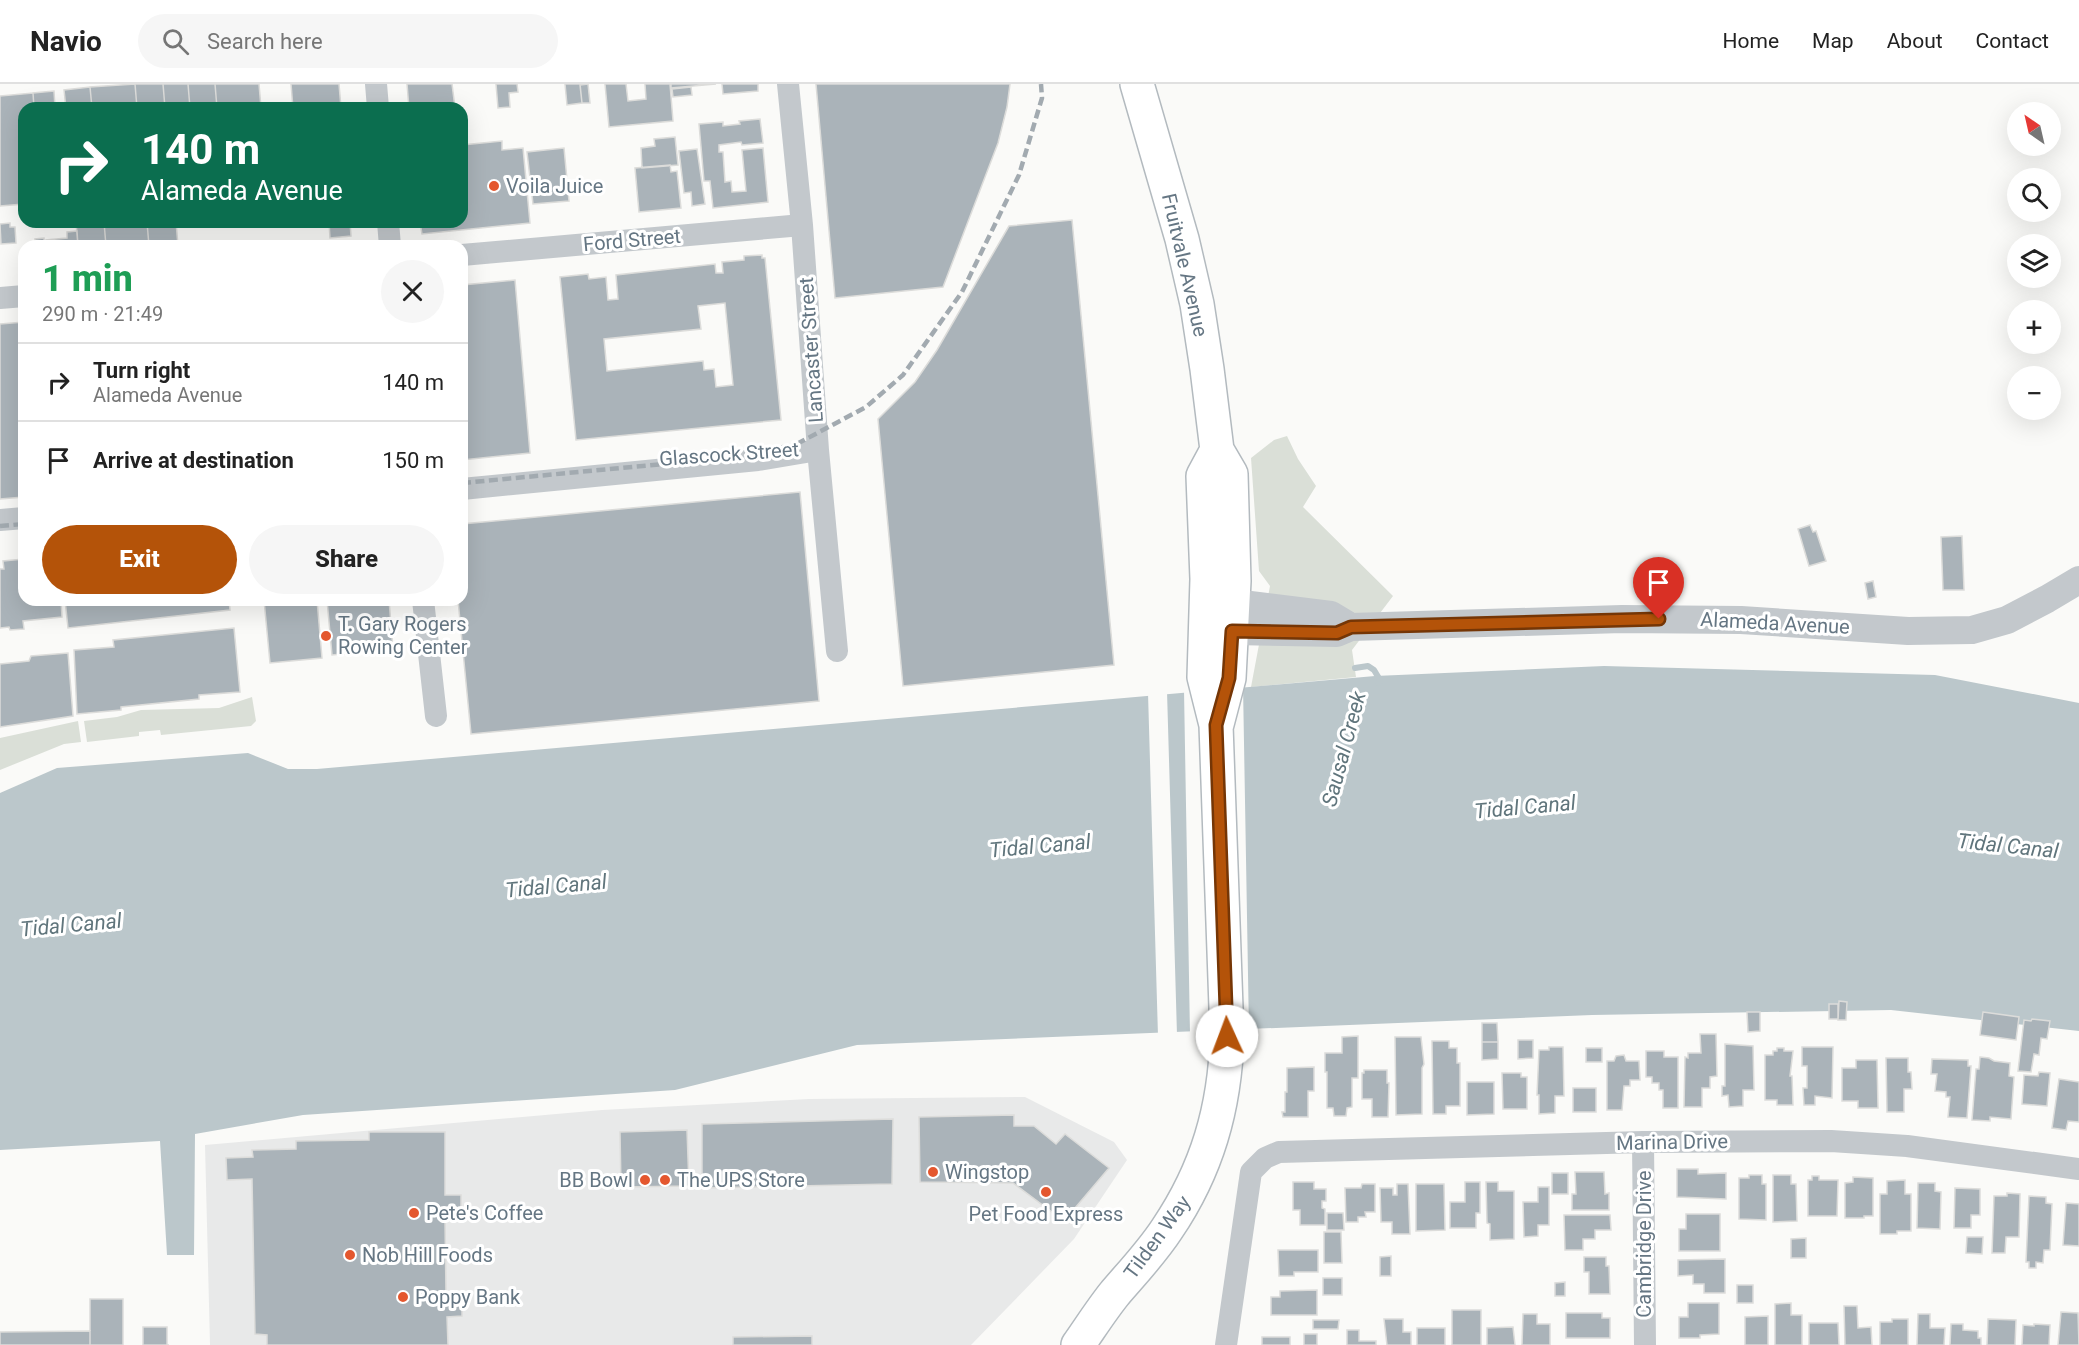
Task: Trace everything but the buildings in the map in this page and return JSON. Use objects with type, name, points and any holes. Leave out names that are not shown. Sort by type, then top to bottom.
[{"type":"main road","name":"Fruitvale Avenue","points":[[1137,84],[1182,239],[1197,304],[1208,369],[1217,450],[1231,474],[1217,678],[1216,725],[1227,1024],[1226,1073]]},
{"type":"main road","name":"Tilden Way","points":[[1078,1345],[1113,1296],[1150,1252],[1191,1191],[1218,1113],[1226,1073]]},
{"type":"main road","name":"Tilden Way","points":[[1059,1345],[1113,1296]]},
{"type":"street","points":[[376,84],[378,102]]},
{"type":"street","name":"Lancaster Street","points":[[788,84],[802,225],[818,450],[837,651]]},
{"type":"street","name":"Ford Street","points":[[468,254],[802,225]]},
{"type":"street","points":[[0,298],[18,296]]},
{"type":"street","name":"Glascock Street","points":[[468,476],[793,446],[818,450]]},
{"type":"street","name":"Glascock Street","points":[[468,488],[758,460],[818,450]]},
{"type":"street","points":[[0,520],[18,518]]},
{"type":"street","points":[[0,532],[18,530]]},
{"type":"street","name":"Alameda Avenue","points":[[1223,616],[1337,633],[1351,627],[1633,619],[1765,621],[1908,631],[1972,630],[2007,620],[2079,580]]},
{"type":"street","points":[[424,606],[436,716]]},
{"type":"street","name":"Marina Drive","points":[[1226,1345],[1251,1172],[1265,1158],[1280,1152],[1643,1142],[1831,1141],[1907,1146],[2079,1168]]},
{"type":"street","name":"Cambridge Drive","points":[[1643,1142],[1645,1345]]},
{"type":"shaded area","points":[[1287,436],[1298,459],[1316,486],[1303,507],[1393,596],[1352,650],[1356,677],[1251,687],[1270,586],[1259,571],[1251,458],[1274,440]]},
{"type":"shaded area","points":[[252,697],[256,721],[251,726],[161,735],[160,730],[139,732],[139,736],[87,742],[84,721],[117,717],[141,710],[219,708]]},
{"type":"shaded area","points":[[78,721],[81,742],[64,744],[0,770],[0,738]]},
{"type":"shaded area","points":[[1025,1097],[1114,1142],[1127,1160],[1074,1239],[971,1345],[210,1345],[205,1145],[602,1110],[809,1099]]},
{"type":"water","name":"Tidal Canal","points":[[1604,666],[1935,675],[2079,703],[2079,1031],[1891,1010],[1592,1015],[857,1045],[675,1090],[303,1115],[195,1134],[194,1255],[167,1255],[160,1141],[0,1150],[0,793],[57,768],[248,753],[288,769],[317,769],[1375,676]]},
{"type":"pier","points":[[1243,685],[1249,1032],[1190,1035],[1184,690]]},
{"type":"pier","points":[[1167,691],[1177,1035],[1158,1036],[1148,693]]},
{"type":"waterway","name":"Sausal Creek","points":[[1355,668],[1368,666],[1374,670],[1380,680],[1379,683]]},
{"type":"railway","points":[[468,482],[727,458],[793,446],[866,407],[903,375],[962,292],[1019,175],[1042,98],[1041,84]]},
{"type":"railway","points":[[0,526],[18,524]]},
{"type":"place","name":"Voila Juice","points":[[494,186]]},
{"type":"place","name":"T. Gary Rogers Rowing Center","points":[[326,636]]},
{"type":"place","name":"Wingstop","points":[[933,1172]]},
{"type":"place","name":"BB Bowl","points":[[645,1180]]},
{"type":"place","name":"The UPS Store","points":[[665,1180]]},
{"type":"place","name":"Pet Food Express","points":[[1046,1192]]},
{"type":"place","name":"Pete's Coffee","points":[[414,1213]]},
{"type":"place","name":"Nob Hill Foods","points":[[350,1255]]},
{"type":"place","name":"Poppy Bank","points":[[403,1297]]},
{"type":"route","points":[[1227,1036],[1216,725],[1229,678],[1232,631],[1337,633],[1351,627],[1659,619]]}]
